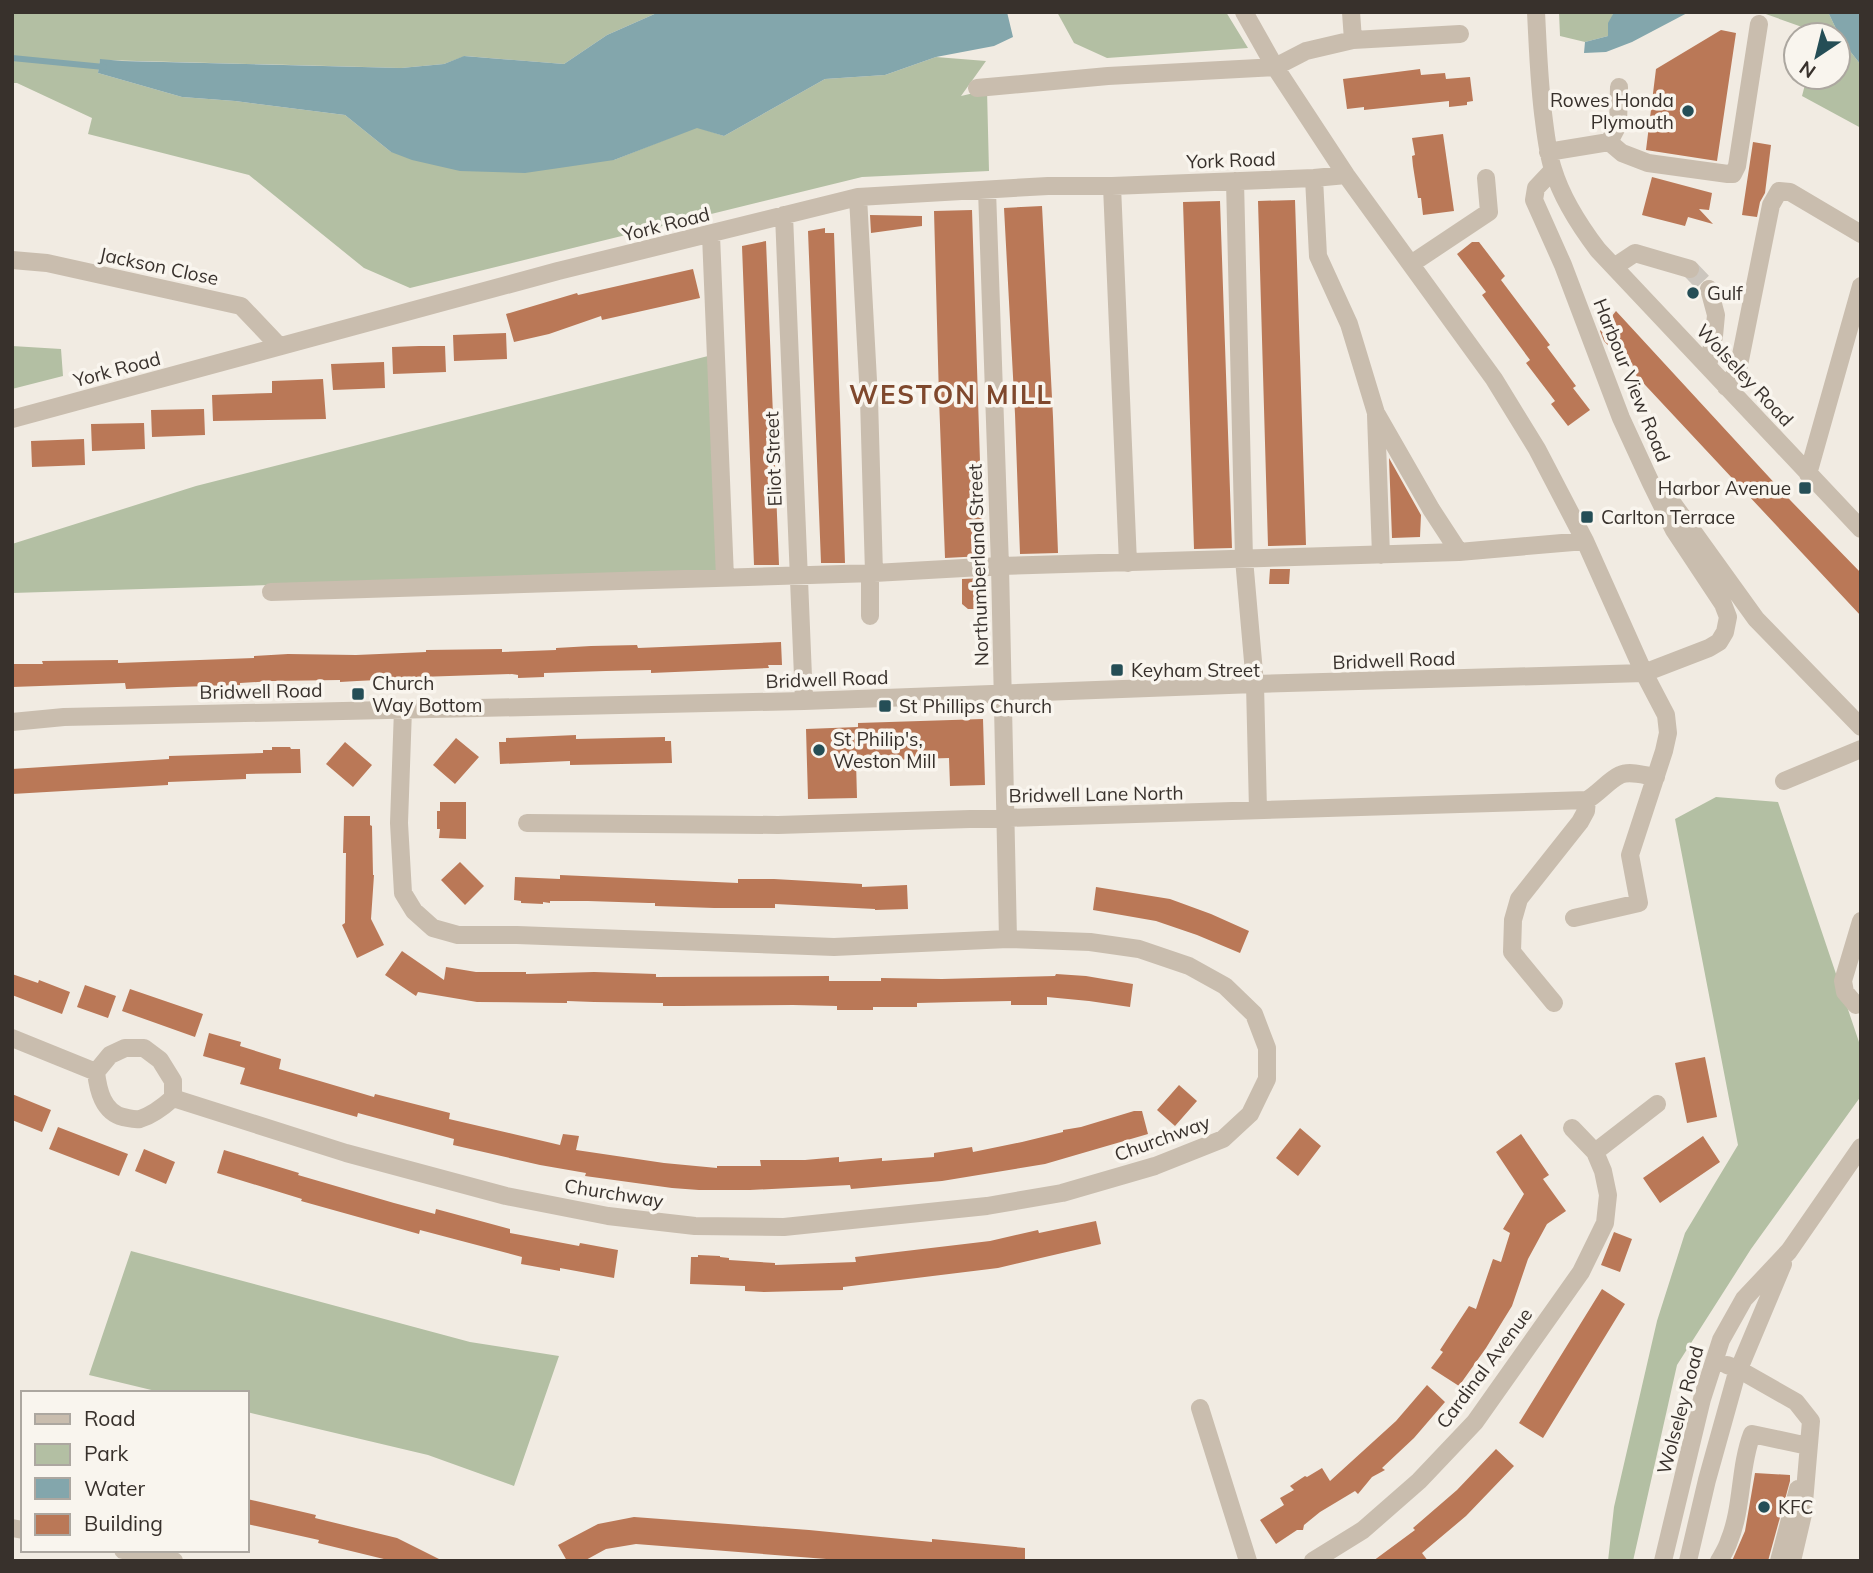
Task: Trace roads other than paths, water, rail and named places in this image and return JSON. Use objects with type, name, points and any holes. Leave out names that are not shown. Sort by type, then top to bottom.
[{"type":"street","points":[[1244,12],[1275,67],[1346,175],[1494,379],[1537,449],[1585,541],[1644,673],[1666,715],[1668,733],[1664,751],[1630,855],[1639,903],[1574,918]]},
{"type":"street","points":[[1351,12],[1353,40]]},
{"type":"street","name":"Wolseley Road","points":[[1536,12],[1539,81],[1550,161],[1564,197],[1580,227],[1614,267],[1861,529]]},
{"type":"street","points":[[1609,142],[1622,153],[1648,163],[1733,174],[1737,166],[1759,24]]},
{"type":"street","points":[[977,88],[1108,76],[1275,67],[1306,51],[1353,40],[1460,34]]},
{"type":"street","points":[[1550,161],[1609,142],[1618,125],[1619,87]]},
{"type":"street","name":"Harbour View Road","points":[[1550,161],[1536,188],[1534,200],[1563,265],[1621,418],[1650,481],[1674,530],[1723,604],[1728,617],[1725,632],[1719,642],[1644,673]]},
{"type":"street","name":"York Road","points":[[12,419],[558,271],[858,197],[1048,186],[1112,186],[1346,175]]},
{"type":"street","points":[[1314,178],[1318,256],[1349,324],[1376,413],[1459,552]]},
{"type":"street","points":[[1411,264],[1489,212],[1486,178]]},
{"type":"street","points":[[1235,181],[1244,559],[1255,684],[1258,810]]},
{"type":"street","points":[[1112,186],[1128,563]]},
{"type":"street","name":"Northumberland Street","points":[[987,190],[1000,566],[1008,939]]},
{"type":"street","points":[[1726,387],[1738,370],[1771,205],[1779,191],[1790,192],[1861,234]]},
{"type":"street","points":[[858,197],[869,399],[872,573],[870,616]]},
{"type":"street","name":"Eliot Street","points":[[784,215],[804,701]]},
{"type":"street","points":[[711,234],[725,578]]},
{"type":"street","points":[[1614,267],[1635,253],[1690,269]]},
{"type":"street","name":"Jackson Close","points":[[12,260],[47,264],[241,306],[279,346]]},
{"type":"street","points":[[1808,474],[1861,286]]},
{"type":"street","points":[[1707,366],[1716,315],[1709,289]]},
{"type":"street","points":[[1376,413],[1381,555]]},
{"type":"street","points":[[1650,481],[1670,498],[1756,620],[1861,727]]},
{"type":"street","points":[[271,592],[1459,552],[1585,541]]},
{"type":"street","name":"Bridwell Road","points":[[12,722],[64,717],[804,701],[1644,673]]},
{"type":"street","name":"Churchway","points":[[173,1098],[346,1153],[506,1196],[620,1217],[695,1226],[784,1227],[987,1206],[1062,1192],[1155,1166],[1223,1139],[1250,1114],[1267,1079],[1267,1048],[1254,1014],[1224,986],[1189,966],[1139,949],[1090,942],[1008,939],[834,947],[458,935],[433,928],[415,911],[403,893],[399,822],[403,709]]},
{"type":"street","points":[[1784,781],[1861,749]]},
{"type":"street","points":[[1554,1003],[1512,953],[1513,920],[1519,899],[1580,822],[1586,811],[1587,800],[1620,775],[1628,773],[1656,777]]},
{"type":"street","name":"Bridwell Lane North","points":[[527,823],[778,825],[1587,800]]},
{"type":"street","points":[[1856,1005],[1845,992],[1843,981],[1861,921]]},
{"type":"street","points":[[12,1038],[96,1072]]},
{"type":"street","points":[[125,1048],[144,1048],[160,1060],[173,1081],[173,1098],[158,1111],[137,1120],[118,1116],[105,1104],[98,1088],[96,1072],[110,1055],[125,1048]]},
{"type":"street","points":[[1595,1152],[1657,1104]]},
{"type":"street","name":"Cardinal Avenue","points":[[1313,1561],[1363,1530],[1419,1481],[1475,1422],[1581,1272],[1605,1223],[1608,1195],[1603,1171],[1595,1152],[1572,1128]]},
{"type":"street","name":"Wolseley Road","points":[[1663,1561],[1702,1399],[1721,1340],[1744,1299],[1789,1251],[1861,1147]]},
{"type":"street","name":"Wolseley Road","points":[[1688,1561],[1738,1369],[1789,1251]]},
{"type":"street","points":[[1714,1360],[1738,1369],[1796,1402],[1811,1420],[1803,1514],[1792,1561]]},
{"type":"street","points":[[1200,1408],[1248,1561]]},
{"type":"street","points":[[1719,1561],[1730,1540],[1746,1449],[1752,1434],[1808,1452]]},
{"type":"street","points":[[1779,1561],[1808,1452]]},
{"type":"street","points":[[132,1552],[174,1561]]},
{"type":"water","points":[[659,12],[1007,12],[1013,37],[994,46],[936,57],[885,75],[825,79],[724,136],[697,128],[614,160],[525,173],[460,171],[412,160],[391,152],[345,115],[182,97],[98,73],[100,59],[401,68],[444,64],[464,56],[564,64],[607,35]]},
{"type":"water","points":[[1689,12],[1632,42],[1606,52],[1584,53],[1585,42],[1608,36],[1608,23],[1613,14]]},
{"type":"water","points":[[1828,12],[1861,12],[1861,65],[1852,54],[1852,21],[1832,21]]},
{"type":"waterway","points":[[12,58],[104,67]]},
{"type":"tunnel","points":[[1690,269],[1709,289]]},
{"type":"place","name":"Rowes Honda Plymouth","points":[[1688,111]]},
{"type":"place","name":"Gulf","points":[[1693,293]]},
{"type":"place","name":"Harbor Avenue","points":[[1805,488]]},
{"type":"place","name":"Carlton Terrace","points":[[1587,517]]},
{"type":"place","name":"Keyham Street","points":[[1117,670]]},
{"type":"place","name":"Church Way Bottom","points":[[358,694]]},
{"type":"place","name":"St Phillips Church","points":[[885,706]]},
{"type":"place","name":"St Philip's, Weston Mill","points":[[819,750]]},
{"type":"place","name":"KFC","points":[[1764,1507]]},
{"type":"district","name":"WESTON MILL","points":[[951,395]]}]
